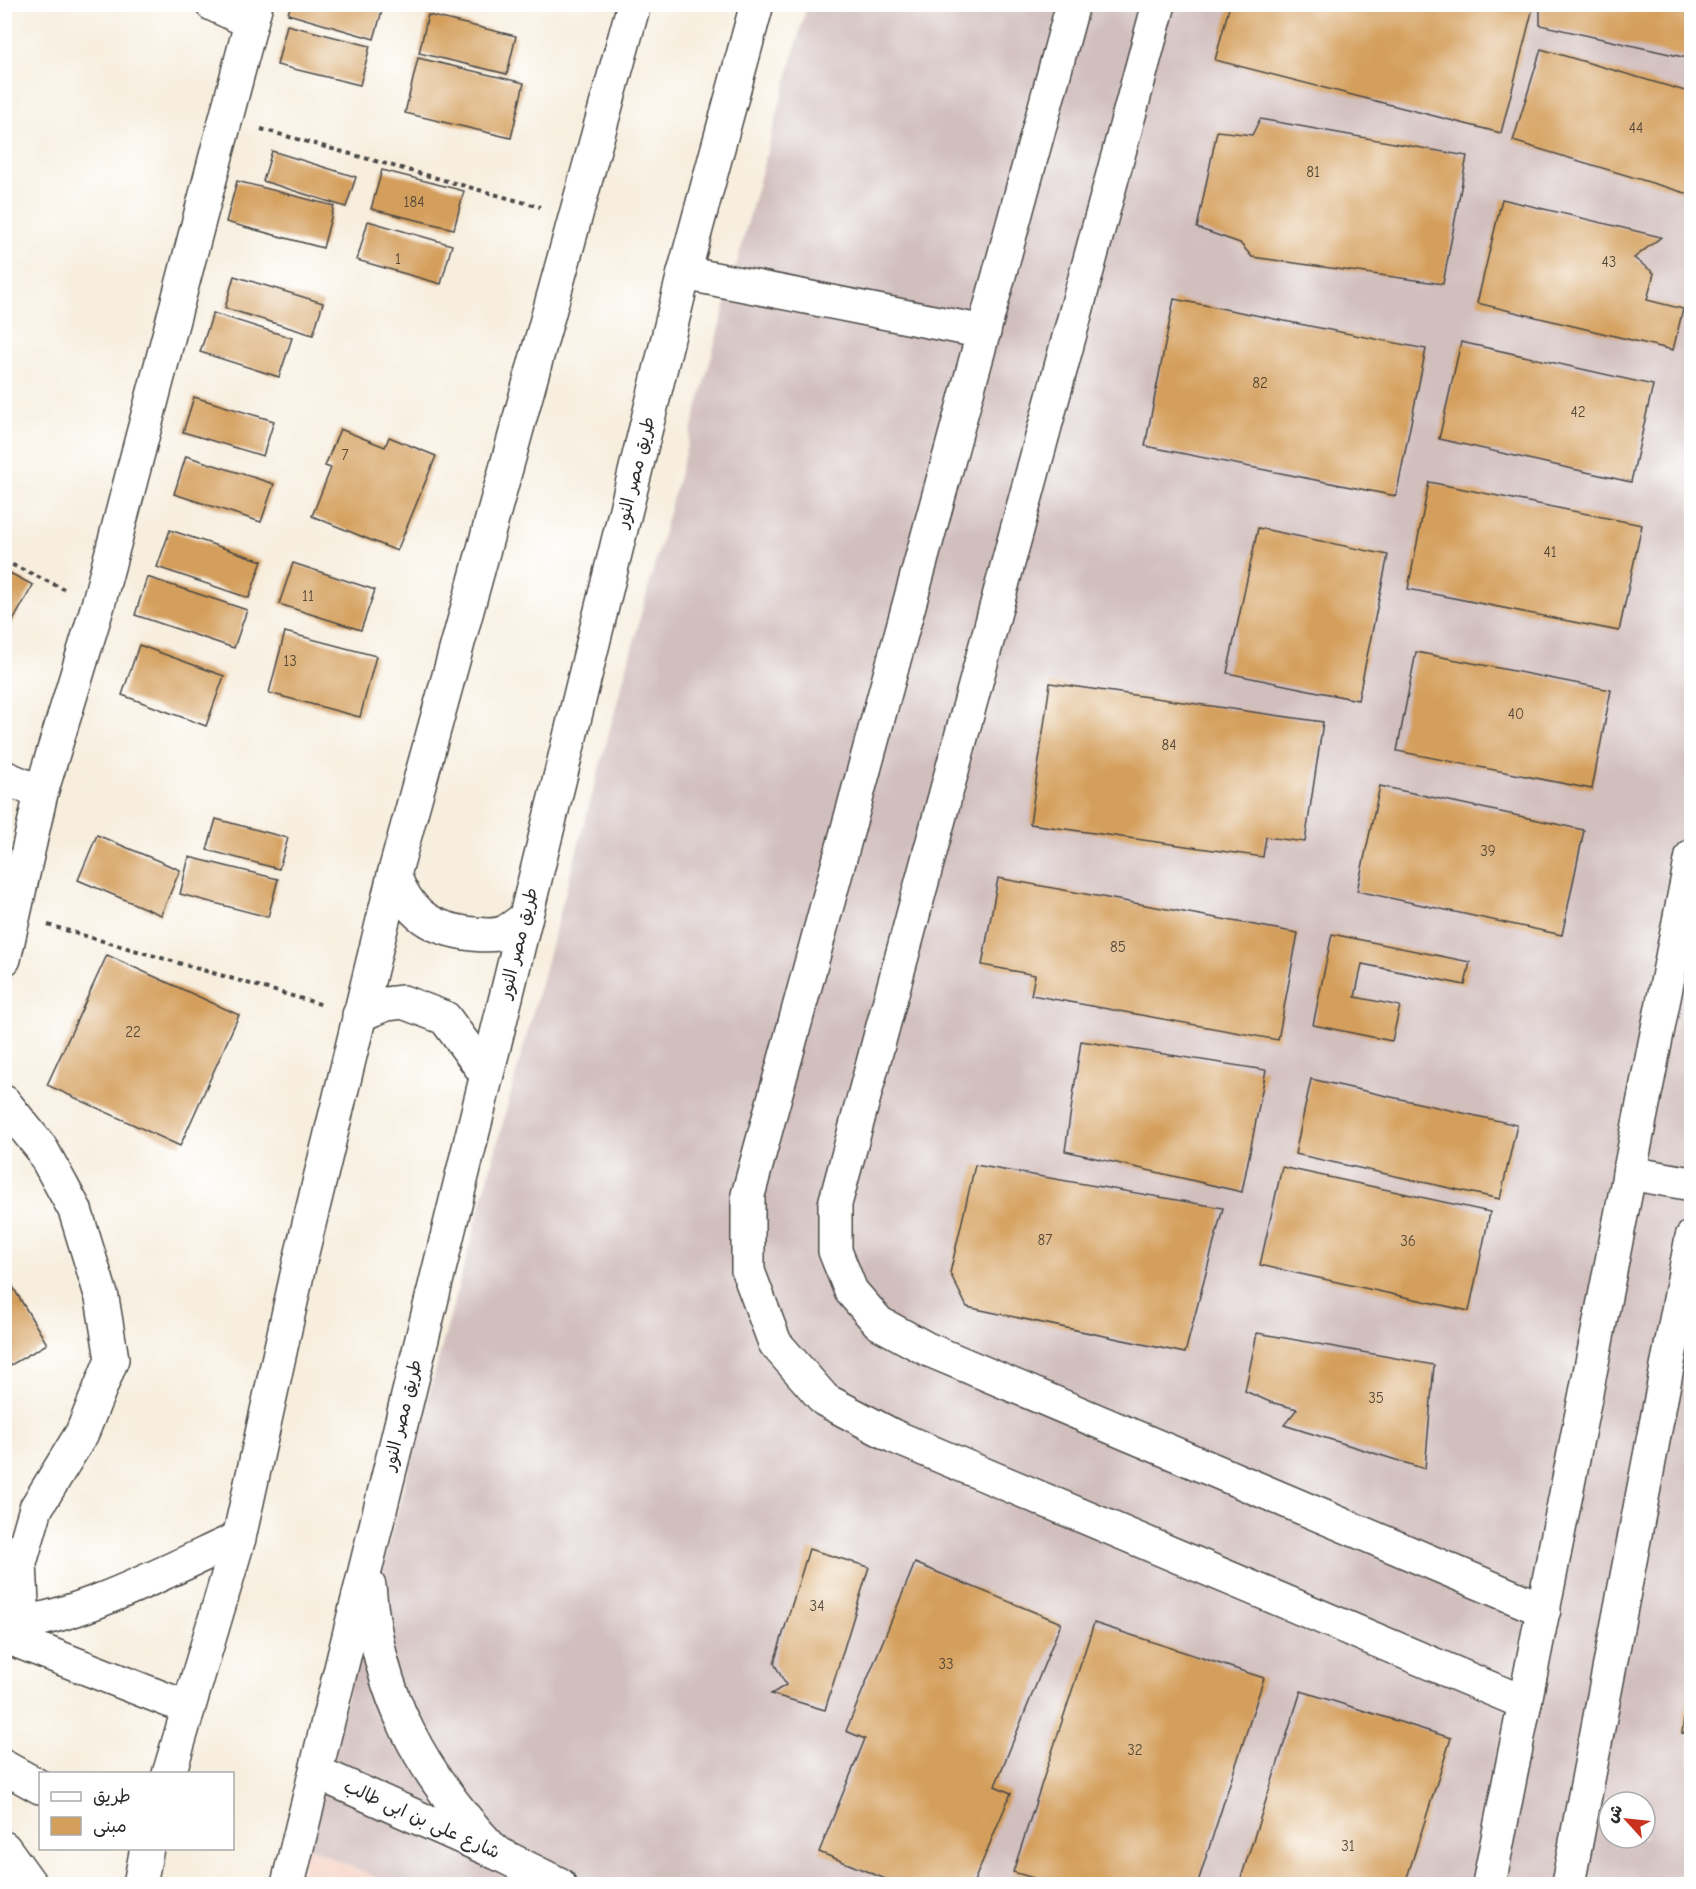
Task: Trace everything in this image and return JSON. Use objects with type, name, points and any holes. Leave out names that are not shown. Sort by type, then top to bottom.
[{"type":"street","points":[[4,959],[16,916],[40,792],[98,604],[253,13],[212,4]]},
{"type":"street","points":[[169,1772],[239,1538],[300,1261],[394,875],[634,4]]},
{"type":"street","name":"طريق مصر النور","points":[[288,1884],[684,273],[757,4]]},
{"type":"street","points":[[1072,4],[748,1195],[748,1271],[775,1343],[825,1400],[893,1436],[1525,1702]]},
{"type":"street","points":[[1159,4],[835,1204],[835,1251],[850,1291],[879,1323],[927,1349],[1544,1610]]},
{"type":"street","points":[[684,273],[984,332]]},
{"type":"street","points":[[4,777],[40,792]]},
{"type":"street","points":[[1489,1884],[1692,856]]},
{"type":"street","points":[[394,875],[402,897],[416,912],[434,925],[455,932],[481,935],[504,933],[524,919]]},
{"type":"street","points":[[359,1015],[387,1004],[403,1002],[446,1018],[486,1074]]},
{"type":"street","points":[[4,1102],[41,1148],[75,1210],[102,1298],[112,1359],[82,1433],[36,1508],[20,1563],[11,1628]]},
{"type":"street","points":[[1629,1173],[1692,1184]]},
{"type":"street","points":[[1568,1884],[1692,1237]]},
{"type":"street","points":[[11,1628],[92,1602],[239,1538]]},
{"type":"street","points":[[367,1562],[374,1626],[383,1669],[401,1720],[427,1768],[452,1803],[495,1852]]},
{"type":"street","points":[[11,1628],[188,1708]]},
{"type":"street","points":[[4,1767],[39,1786]]},
{"type":"street","name":"شارع على بن ابى طالب","points":[[316,1772],[495,1852],[559,1884]]},
{"type":"street","points":[[4,1848],[30,1884]]},
{"type":"street","points":[[140,1884],[147,1850]]},
{"type":"path","points":[[225,119],[576,217]]},
{"type":"path","points":[[4,561],[98,604]]},
{"type":"path","points":[[16,916],[359,1015]]},
{"type":"shaded area","points":[[807,5],[1691,5],[1691,1884],[390,1884],[306,1846]]},
{"type":"shaded area","points":[[306,1846],[390,1884],[300,1884]]},
{"type":"building","points":[[4,4],[11,4],[4,16]]},
{"type":"building","points":[[291,4],[384,4],[374,39],[288,14]]},
{"type":"building","points":[[1230,4],[1534,4],[1501,133],[1215,60]]},
{"type":"building","points":[[1540,4],[1692,4],[1692,59],[1540,25]]},
{"type":"building","points":[[428,15],[516,36],[507,74],[419,53]]},
{"type":"building","points":[[287,25],[370,46],[360,85],[277,65]]},
{"type":"building","points":[[1541,49],[1692,93],[1692,195],[1513,141]]},
{"type":"building","points":[[418,58],[524,83],[511,138],[405,113]]},
{"type":"building","points":[[1260,119],[1467,156],[1443,284],[1252,257],[1240,243],[1197,228],[1217,131],[1252,135]]},
{"type":"building","points":[[272,151],[356,177],[346,207],[263,181]]},
{"type":"building","points":[[382,170],[464,191],[454,229],[371,209]]},
{"type":"building","points":[[237,181],[334,206],[323,248],[226,222]]},
{"type":"building","points":[[1502,199],[1661,237],[1634,258],[1654,273],[1647,300],[1683,309],[1673,350],[1477,303]]},
{"type":"building","points":[[368,221],[452,245],[441,284],[357,260]]},
{"type":"building","points":[[234,276],[323,303],[313,335],[225,308]]},
{"type":"building","points":[[1174,299],[1426,349],[1396,496],[1145,446]]},
{"type":"building","points":[[213,313],[292,338],[279,377],[200,352]]},
{"type":"building","points":[[1461,342],[1653,385],[1631,482],[1439,439]]},
{"type":"building","points":[[194,397],[274,421],[263,456],[183,432]]},
{"type":"building","points":[[340,429],[385,447],[389,437],[436,456],[397,551],[312,516],[331,468],[325,466]]},
{"type":"building","points":[[186,456],[274,484],[261,522],[174,494]]},
{"type":"building","points":[[1429,482],[1642,525],[1619,631],[1408,589]]},
{"type":"building","points":[[1258,528],[1388,555],[1358,700],[1227,673]]},
{"type":"building","points":[[170,530],[262,561],[249,598],[157,567]]},
{"type":"building","points":[[293,563],[375,590],[361,630],[279,604]]},
{"type":"building","points":[[4,570],[33,585],[4,637]]},
{"type":"building","points":[[147,577],[247,610],[234,648],[135,615]]},
{"type":"building","points":[[285,632],[376,656],[360,717],[269,693]]},
{"type":"building","points":[[139,645],[224,676],[206,726],[122,695]]},
{"type":"building","points":[[1416,652],[1611,690],[1592,789],[1397,751]]},
{"type":"building","points":[[1050,683],[1323,722],[1305,842],[1266,837],[1263,857],[1030,824]]},
{"type":"building","points":[[1380,786],[1584,830],[1562,935],[1357,891]]},
{"type":"building","points":[[216,819],[288,838],[279,869],[207,850]]},
{"type":"building","points":[[97,835],[180,870],[161,915],[78,880]]},
{"type":"building","points":[[189,857],[278,879],[268,917],[180,894]]},
{"type":"building","points":[[998,878],[1298,933],[1278,1040],[1031,995],[1035,975],[982,965]]},
{"type":"building","points":[[1332,934],[1470,962],[1465,985],[1362,964],[1355,997],[1400,1006],[1392,1041],[1313,1025]]},
{"type":"building","points":[[107,955],[239,1015],[180,1146],[47,1085]]},
{"type":"building","points":[[1081,1041],[1266,1070],[1242,1192],[1065,1151]]},
{"type":"building","points":[[1311,1079],[1517,1125],[1500,1199],[1295,1154]]},
{"type":"building","points":[[975,1165],[1223,1208],[1185,1353],[967,1307],[950,1273]]},
{"type":"building","points":[[1282,1167],[1490,1212],[1469,1311],[1260,1265]]},
{"type":"building","points":[[4,1272],[47,1344],[4,1369]]},
{"type":"building","points":[[1257,1333],[1434,1365],[1425,1469],[1284,1425],[1297,1409],[1270,1402],[1245,1391]]},
{"type":"building","points":[[809,1549],[869,1567],[825,1710],[771,1694],[786,1685],[774,1663]]},
{"type":"building","points":[[915,1563],[1061,1623],[995,1786],[1011,1793],[973,1884],[898,1884],[819,1852],[865,1739],[846,1731]]},
{"type":"building","points":[[1094,1623],[1264,1678],[1199,1879],[1201,1884],[1054,1884],[1013,1872]]},
{"type":"building","points":[[1690,1674],[1692,1674],[1692,1734],[1682,1733]]},
{"type":"building","points":[[1301,1691],[1451,1738],[1405,1884],[1239,1884]]}]
